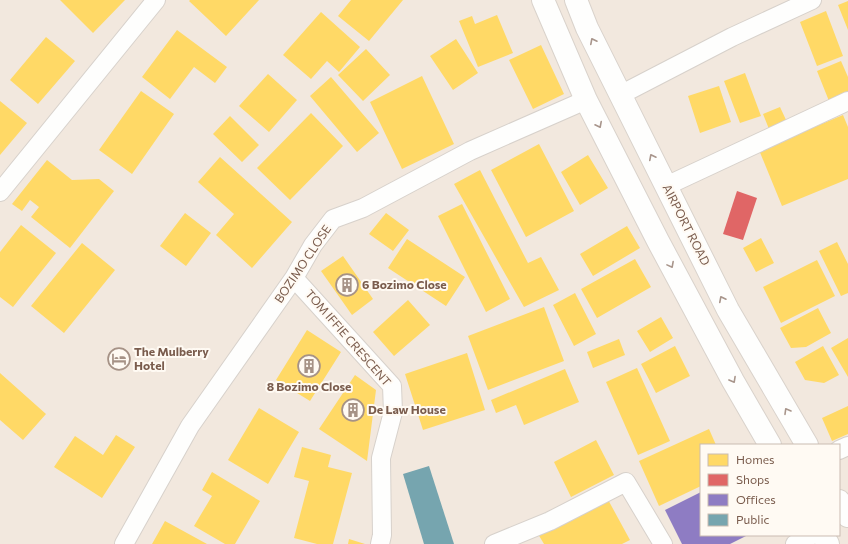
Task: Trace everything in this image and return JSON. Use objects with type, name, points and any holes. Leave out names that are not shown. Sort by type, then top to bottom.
[{"type":"main road","points":[[543,0],[586,100],[658,241],[733,381],[769,444]]},
{"type":"main road","name":"AIRPORT ROAD","points":[[576,0],[587,28],[728,310],[806,444]]},
{"type":"main road","points":[[658,241],[686,225]]},
{"type":"main road","points":[[840,503],[848,516]]},
{"type":"street","points":[[0,192],[156,0]]},
{"type":"street","points":[[620,95],[732,37],[812,0]]},
{"type":"street","name":"BOZIMO CLOSE","points":[[124,544],[190,426],[294,278],[313,245],[333,219],[363,208],[470,151],[586,100]]},
{"type":"street","points":[[666,186],[848,101]]},
{"type":"street","name":"TOM IFFIE CRESCENT","points":[[294,278],[392,386],[393,412],[381,458],[382,535],[380,544]]},
{"type":"street","points":[[494,544],[550,521],[626,482],[663,544]]},
{"type":"street","points":[[795,544],[810,536]]},
{"type":"shaded area","points":[[0,0],[848,0],[848,544],[0,544]]},
{"type":"building: Homes","points":[[60,0],[125,0],[93,33]]},
{"type":"building: Homes","points":[[259,0],[226,36],[189,1]]},
{"type":"building: Homes","points":[[351,0],[403,0],[369,41],[338,16]]},
{"type":"building: Homes","points":[[848,1],[848,30],[838,5]]},
{"type":"building: Homes","points":[[826,11],[843,56],[817,66],[800,22]]},
{"type":"building: Homes","points":[[321,12],[360,47],[339,72],[327,61],[311,79],[283,55]]},
{"type":"building: Homes","points":[[497,15],[513,53],[478,67],[459,21],[472,16],[475,24]]},
{"type":"building: Homes","points":[[177,30],[227,67],[215,83],[194,67],[170,99],[142,77]]},
{"type":"building: Homes","points":[[46,37],[75,61],[38,104],[10,80]]},
{"type":"building: Homes","points":[[456,39],[478,73],[453,90],[430,56]]},
{"type":"building: Homes","points":[[541,45],[564,94],[533,109],[509,60]]},
{"type":"building: Homes","points":[[366,49],[390,75],[363,101],[338,75]]},
{"type":"building: Homes","points":[[841,61],[848,77],[848,93],[829,101],[817,71]]},
{"type":"building: Homes","points":[[745,73],[761,116],[740,123],[724,81]]},
{"type":"building: Homes","points":[[268,74],[297,100],[269,132],[239,106]]},
{"type":"building: Homes","points":[[422,76],[454,144],[402,169],[370,102]]},
{"type":"building: Homes","points":[[331,77],[379,133],[357,152],[310,96]]},
{"type":"building: Homes","points":[[719,86],[731,122],[700,133],[688,96]]},
{"type":"building: Homes","points":[[141,91],[174,114],[132,174],[99,150]]},
{"type":"building: Homes","points":[[0,101],[27,123],[0,155]]},
{"type":"building: Homes","points":[[780,107],[787,122],[769,129],[763,114]]},
{"type":"building: Homes","points":[[311,113],[343,146],[290,200],[257,168]]},
{"type":"building: Homes","points":[[843,115],[848,127],[848,179],[782,206],[759,150]]},
{"type":"building: Homes","points":[[230,116],[259,145],[242,162],[213,134]]},
{"type":"building: Homes","points":[[539,144],[574,211],[526,237],[491,170]]},
{"type":"building: Homes","points":[[588,155],[608,188],[580,205],[561,172]]},
{"type":"building: Homes","points":[[220,157],[292,222],[252,268],[216,235],[234,214],[198,182]]},
{"type":"building: Homes","points":[[47,160],[72,180],[99,179],[114,191],[70,248],[31,217],[39,207],[30,200],[22,211],[12,204]]},
{"type":"building: Homes","points":[[480,170],[528,263],[541,257],[559,290],[524,307],[454,184]]},
{"type":"building: Homes","points":[[462,204],[510,299],[486,312],[438,216]]},
{"type":"building: Homes","points":[[185,213],[211,233],[186,266],[160,246]]},
{"type":"building: Homes","points":[[386,213],[409,230],[393,251],[369,234]]},
{"type":"building: Homes","points":[[21,225],[56,253],[13,307],[0,297],[0,252]]},
{"type":"building: Homes","points":[[627,226],[640,248],[593,276],[580,254]]},
{"type":"building: Homes","points":[[761,238],[774,263],[756,272],[743,248]]},
{"type":"building: Homes","points":[[407,239],[465,277],[446,306],[388,268]]},
{"type":"building: Homes","points":[[837,242],[848,264],[848,293],[841,296],[819,251]]},
{"type":"building: Homes","points":[[82,243],[115,270],[64,333],[31,306]]},
{"type":"building: Homes","name":"6 Bozimo Close","points":[[343,256],[373,299],[352,315],[321,271]]},
{"type":"building: Homes","points":[[635,259],[651,287],[597,318],[581,289]]},
{"type":"building: Homes","points":[[817,260],[835,296],[781,323],[763,287]]},
{"type":"building: Homes","points":[[575,293],[596,334],[574,346],[553,305]]},
{"type":"building: Homes","points":[[408,300],[430,325],[394,356],[373,332]]},
{"type":"building: Homes","points":[[544,307],[564,361],[488,390],[468,336]]},
{"type":"building: Homes","points":[[818,308],[831,333],[806,347],[791,348],[780,328]]},
{"type":"building: Homes","points":[[661,317],[673,338],[650,352],[637,331]]},
{"type":"building: Homes","name":"8 Bozimo Close","points":[[307,330],[341,352],[310,401],[276,380]]},
{"type":"building: Homes","points":[[848,338],[848,377],[831,348]]},
{"type":"building: Homes","points":[[619,339],[625,355],[593,368],[587,352]]},
{"type":"building: Homes","points":[[675,346],[690,376],[656,393],[641,364]]},
{"type":"building: Homes","points":[[823,346],[839,375],[824,383],[805,380],[795,362]]},
{"type":"building: Homes","points":[[467,353],[485,410],[423,430],[405,374]]},
{"type":"building: Homes","points":[[637,368],[670,441],[638,455],[606,382]]},
{"type":"building: Homes","points":[[565,369],[579,402],[524,425],[516,405],[496,413],[491,400]]},
{"type":"building: Homes","points":[[0,373],[46,414],[23,440],[0,420]]},
{"type":"building: Homes","name":"De Law House","points":[[355,375],[376,390],[367,461],[319,429]]},
{"type":"building: Homes","points":[[848,406],[848,434],[832,441],[822,418]]},
{"type":"building: Homes","points":[[259,408],[299,432],[268,484],[228,460]]},
{"type":"building: Homes","points":[[709,429],[716,444],[700,444],[700,486],[659,506],[639,461]]},
{"type":"building: Homes","points":[[116,435],[135,447],[102,498],[54,467],[75,436],[103,455]]},
{"type":"building: Homes","points":[[596,440],[614,475],[571,497],[554,462]]},
{"type":"building: Homes","points":[[302,447],[331,455],[328,467],[352,473],[333,544],[317,544],[294,538],[309,481],[294,477]]},
{"type":"building: Homes","points":[[212,472],[260,501],[235,544],[225,544],[194,526],[212,496],[202,490]]},
{"type":"building: Homes","points":[[606,496],[630,540],[622,544],[544,544],[538,534]]},
{"type":"building: Homes","points":[[165,521],[207,544],[152,544]]},
{"type":"building: Homes","points":[[349,539],[365,544],[348,544]]},
{"type":"building: Shops","points":[[737,191],[757,198],[743,240],[723,234]]},
{"type":"building: Offices","points":[[700,492],[700,536],[746,536],[730,544],[682,544],[665,510]]},
{"type":"building: Public","points":[[429,466],[454,544],[424,544],[403,474]]},
{"type":"place","name":"6 Bozimo Close","points":[[347,285]]},
{"type":"place","name":"The Mulberry Hotel","points":[[119,359]]},
{"type":"place","name":"8 Bozimo Close","points":[[309,366]]},
{"type":"place","name":"De Law House","points":[[353,410]]}]
